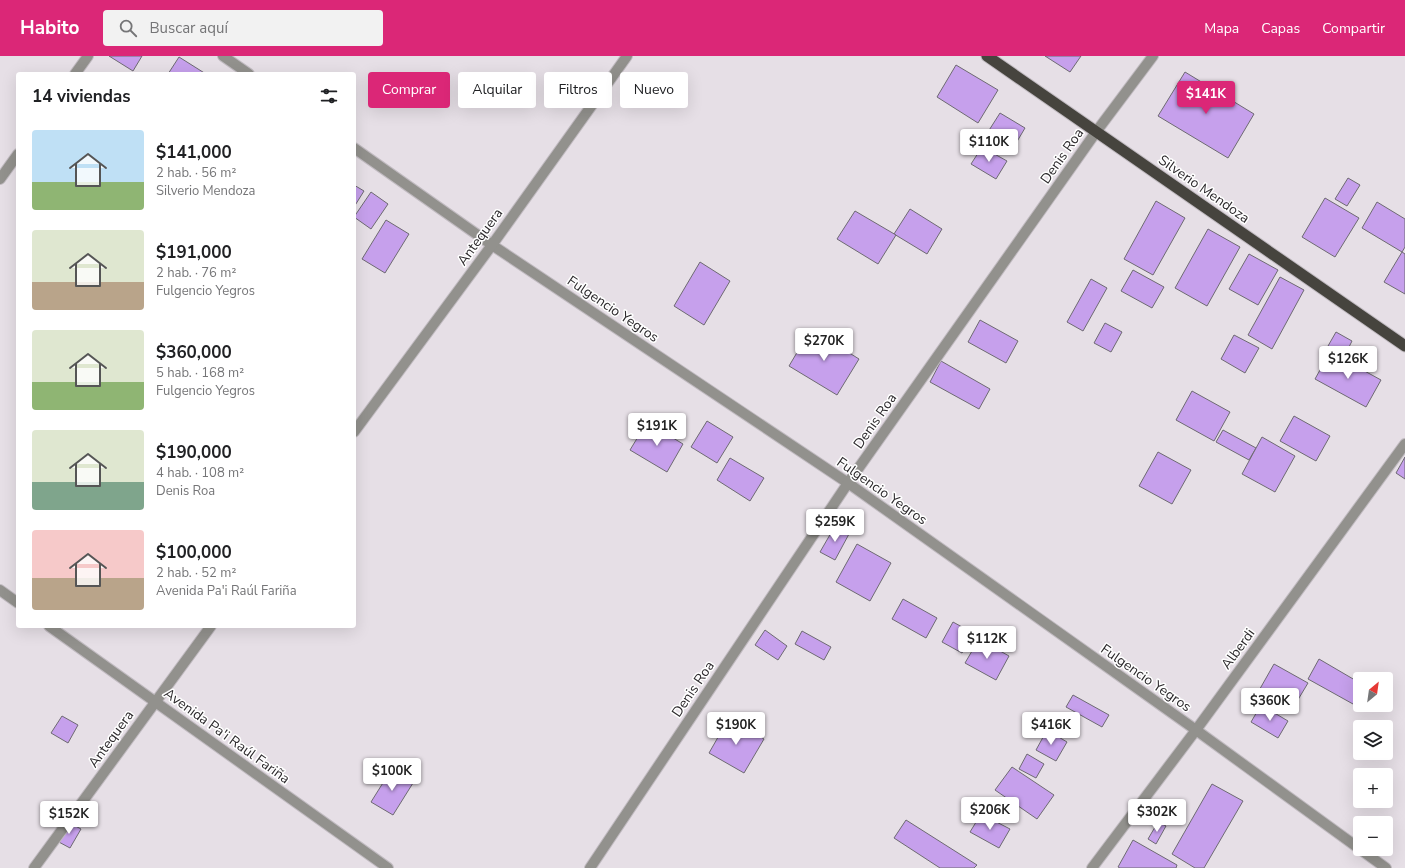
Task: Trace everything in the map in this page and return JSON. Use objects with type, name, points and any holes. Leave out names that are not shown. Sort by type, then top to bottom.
[{"type":"highway","name":"Silverio Mendoza","points":[[987,56],[1405,346]]},
{"type":"street","points":[[76,72],[88,56]]},
{"type":"street","points":[[223,56],[246,72]]},
{"type":"street","name":"Antequera","points":[[356,429],[492,245],[627,56]]},
{"type":"street","name":"Denis Roa","points":[[590,868],[848,483],[1096,132],[1153,56]]},
{"type":"street","name":"Fulgencio Yegros","points":[[356,149],[492,245],[848,483],[1196,730],[1386,868]]},
{"type":"street","points":[[0,179],[16,157]]},
{"type":"street","name":"Alberdi","points":[[1092,868],[1196,730],[1405,444]]},
{"type":"street","points":[[0,590],[16,602]]},
{"type":"street","name":"Avenida Pa'i Raúl Fariña","points":[[53,628],[388,868]]},
{"type":"street","name":"Antequera","points":[[34,868],[210,628]]},
{"type":"building","points":[[109,56],[142,56],[133,71]]},
{"type":"building","points":[[1045,56],[1081,56],[1070,72]]},
{"type":"building","points":[[179,57],[203,72],[169,72]]},
{"type":"building","points":[[956,65],[998,90],[978,123],[937,97]]},
{"type":"building","points":[[1185,72],[1254,114],[1228,158],[1158,116]]},
{"type":"building","points":[[1000,113],[1025,128],[1012,150],[986,135]]},
{"type":"building","points":[[982,147],[1007,161],[996,179],[971,164]]},
{"type":"building","points":[[1348,178],[1360,185],[1347,206],[1335,199]]},
{"type":"building","points":[[356,186],[364,191],[356,204]]},
{"type":"building","points":[[371,192],[388,204],[371,229],[356,218],[356,214]]},
{"type":"building","points":[[1325,198],[1359,218],[1335,257],[1302,237]]},
{"type":"building","points":[[1156,201],[1185,218],[1153,275],[1124,259]]},
{"type":"building","points":[[1377,202],[1405,219],[1405,247],[1402,252],[1362,228]]},
{"type":"building","points":[[910,209],[942,229],[927,254],[894,234]]},
{"type":"building","points":[[855,211],[896,235],[878,264],[837,239]]},
{"type":"building","points":[[386,220],[409,234],[385,273],[362,259]]},
{"type":"building","points":[[1208,229],[1240,247],[1207,306],[1175,288]]},
{"type":"building","points":[[1402,252],[1405,254],[1405,294],[1384,282]]},
{"type":"building","points":[[1249,254],[1278,270],[1258,305],[1229,289]]},
{"type":"building","points":[[700,262],[730,281],[704,325],[674,306]]},
{"type":"building","points":[[1133,270],[1164,287],[1152,308],[1121,291]]},
{"type":"building","points":[[1280,277],[1304,290],[1272,349],[1248,335]]},
{"type":"building","points":[[1091,279],[1107,288],[1083,331],[1067,322]]},
{"type":"building","points":[[980,320],[1018,341],[1006,363],[968,342]]},
{"type":"building","points":[[1105,323],[1122,332],[1111,352],[1094,343]]},
{"type":"building","points":[[811,329],[859,359],[837,395],[789,366]]},
{"type":"building","points":[[1336,332],[1352,341],[1345,355],[1328,346]]},
{"type":"building","points":[[1234,335],[1259,348],[1245,373],[1221,359]]},
{"type":"building","points":[[1330,352],[1381,380],[1366,407],[1315,379]]},
{"type":"building","points":[[941,361],[990,389],[979,409],[930,382]]},
{"type":"building","points":[[1192,391],[1230,412],[1214,441],[1176,420]]},
{"type":"building","points":[[1294,416],[1330,436],[1316,461],[1280,441]]},
{"type":"building","points":[[707,421],[733,437],[717,463],[691,447]]},
{"type":"building","points":[[647,422],[683,444],[667,472],[630,450]]},
{"type":"building","points":[[1223,430],[1256,448],[1249,460],[1216,442]]},
{"type":"building","points":[[1262,437],[1295,456],[1275,492],[1242,474]]},
{"type":"building","points":[[1158,452],[1191,470],[1172,504],[1139,486]]},
{"type":"building","points":[[1405,457],[1405,479],[1396,473]]},
{"type":"building","points":[[730,458],[764,478],[750,501],[717,480]]},
{"type":"building","points":[[835,526],[849,534],[835,560],[820,552]]},
{"type":"building","points":[[857,544],[891,563],[870,601],[836,582]]},
{"type":"building","points":[[903,599],[937,618],[926,638],[892,619]]},
{"type":"building","points":[[953,622],[973,633],[962,653],[942,642]]},
{"type":"building","points":[[765,630],[787,646],[778,660],[755,645]]},
{"type":"building","points":[[802,631],[831,647],[824,660],[795,644]]},
{"type":"building","points":[[979,639],[1009,656],[996,680],[965,663]]},
{"type":"building","points":[[1319,659],[1353,679],[1353,704],[1308,679]]},
{"type":"building","points":[[1274,664],[1308,683],[1290,713],[1257,694]]},
{"type":"building","points":[[1073,695],[1109,715],[1102,727],[1066,707]]},
{"type":"building","points":[[1261,705],[1288,721],[1278,738],[1251,722]]},
{"type":"building","points":[[62,716],[78,725],[68,743],[51,733]]},
{"type":"building","points":[[729,718],[764,739],[744,773],[709,753]]},
{"type":"building","points":[[1047,730],[1067,742],[1056,761],[1036,750]]},
{"type":"building","points":[[1027,754],[1044,764],[1036,778],[1019,769]]},
{"type":"building","points":[[1012,767],[1054,795],[1037,819],[995,790]]},
{"type":"building","points":[[391,770],[413,783],[393,815],[371,802]]},
{"type":"building","points":[[1212,784],[1243,801],[1204,868],[1195,868],[1172,854]]},
{"type":"building","points":[[981,814],[1010,829],[999,848],[970,832]]},
{"type":"building","points":[[906,820],[977,865],[974,868],[940,868],[894,838]]},
{"type":"building","points":[[68,822],[81,829],[70,848],[57,841]]},
{"type":"building","points":[[1158,822],[1166,826],[1156,844],[1148,839]]},
{"type":"building","points":[[1133,840],[1177,865],[1176,868],[1118,867]]}]
